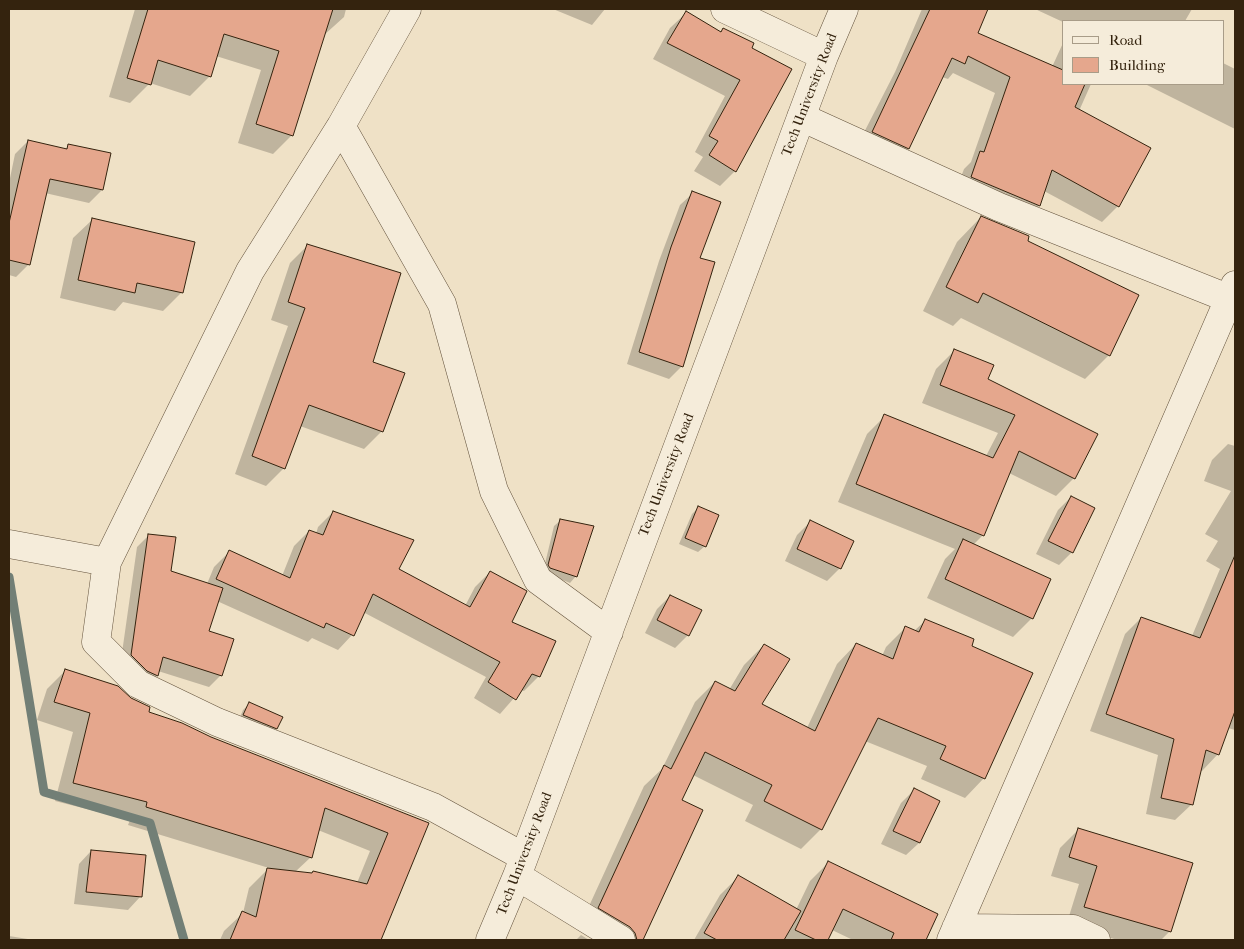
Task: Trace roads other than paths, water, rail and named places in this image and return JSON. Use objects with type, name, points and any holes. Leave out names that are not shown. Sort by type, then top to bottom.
[{"type":"street","points":[[407,9],[340,126],[250,272],[108,562],[96,642],[138,684],[217,722],[433,807],[521,867],[622,940]]},
{"type":"street","points":[[725,9],[824,56]]},
{"type":"street","name":"Tech University Road","points":[[490,940],[521,867],[801,117],[844,9]]},
{"type":"street","points":[[801,117],[999,207],[1233,295],[954,934],[1073,929],[1096,940]]},
{"type":"street","points":[[340,126],[442,304],[494,491],[538,580],[608,632]]},
{"type":"street","points":[[9,544],[108,562]]},
{"type":"waterway","points":[[9,577],[44,792],[150,823],[184,940]]}]
